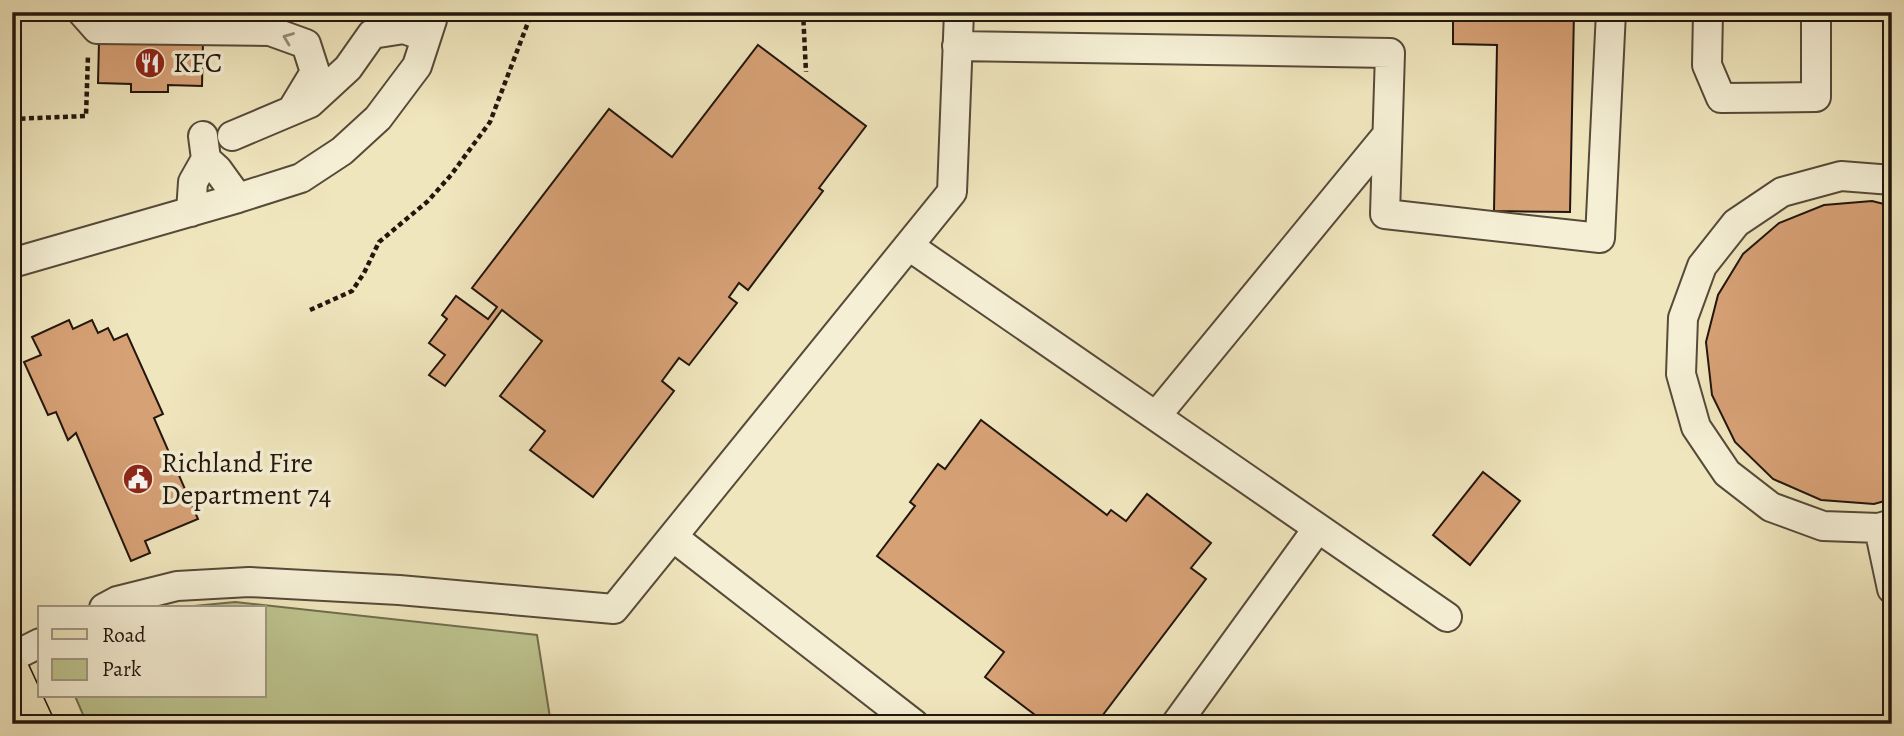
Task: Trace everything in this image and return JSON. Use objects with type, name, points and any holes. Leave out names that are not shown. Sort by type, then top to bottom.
[{"type":"main road","points":[[12,672],[36,724]]},
{"type":"lane","points":[[82,12],[96,29],[270,31],[306,44],[315,72],[292,110]]},
{"type":"lane","points":[[382,12],[431,23]]},
{"type":"lane","points":[[108,606],[117,601],[177,586],[249,582],[398,590],[614,609],[952,192],[959,12]]},
{"type":"lane","points":[[957,46],[1390,53],[1385,214],[1600,238],[1611,12]]},
{"type":"lane","points":[[1708,12],[1707,65],[1721,98],[1816,97],[1816,12]]},
{"type":"lane","points":[[232,136],[310,103],[348,68],[372,34],[431,23]]},
{"type":"lane","points":[[12,263],[300,178],[342,151],[378,118],[416,66],[431,23]]},
{"type":"lane","points":[[1156,416],[1387,135]]},
{"type":"lane","points":[[191,212],[193,182],[204,148],[238,198]]},
{"type":"lane","points":[[1892,180],[1841,176],[1782,192],[1736,223],[1702,267],[1683,318],[1681,374],[1696,427],[1727,473],[1771,507],[1823,526],[1885,526],[1892,590]]},
{"type":"lane","points":[[909,246],[1447,617]]},
{"type":"lane","points":[[1176,724],[1318,528]]},
{"type":"lane","points":[[673,537],[914,724]]},
{"type":"lane","points":[[12,657],[38,644]]},
{"type":"path","points":[[310,310],[352,291],[379,242],[428,201],[451,176],[490,122],[532,12]]},
{"type":"path","points":[[803,12],[806,72]]},
{"type":"path","points":[[12,119],[86,116],[88,48]]},
{"type":"green space","points":[[235,602],[537,635],[551,724],[87,724],[76,698],[266,698],[266,606],[194,606]]},
{"type":"building","points":[[1440,12],[1574,12],[1570,212],[1494,211],[1497,45],[1453,44],[1453,20],[1440,20]]},
{"type":"building","name":"KFC","points":[[99,41],[203,42],[202,86],[168,85],[168,92],[131,92],[131,84],[98,83]]},
{"type":"building","points":[[758,45],[866,126],[819,188],[823,191],[748,290],[739,283],[729,297],[737,303],[689,365],[679,358],[662,381],[674,391],[593,497],[530,450],[545,431],[500,396],[542,341],[502,310],[445,386],[429,375],[445,355],[429,343],[447,319],[442,315],[456,296],[488,319],[497,307],[472,288],[609,109],[672,157]]},
{"type":"building","points":[[1872,201],[1892,206],[1892,499],[1874,504],[1821,500],[1773,479],[1735,442],[1712,395],[1706,342],[1718,295],[1743,254],[1779,223],[1824,205]]},
{"type":"building","name":"Richland Fire Department 74","points":[[69,320],[73,329],[92,320],[98,333],[108,328],[114,340],[127,334],[163,414],[154,418],[198,519],[145,541],[150,553],[131,561],[76,433],[68,440],[56,412],[48,415],[24,362],[41,355],[32,337]]},
{"type":"building","points":[[981,420],[1107,515],[1111,510],[1126,521],[1147,494],[1211,543],[1191,568],[1206,579],[1096,724],[1047,724],[985,677],[1004,652],[877,556],[915,506],[910,502],[938,464],[945,469]]},
{"type":"building","points":[[1483,472],[1520,501],[1470,565],[1433,535]]},
{"type":"place","name":"KFC","points":[[150,63]]},
{"type":"place","name":"Richland Fire Department 74","points":[[138,479]]}]
